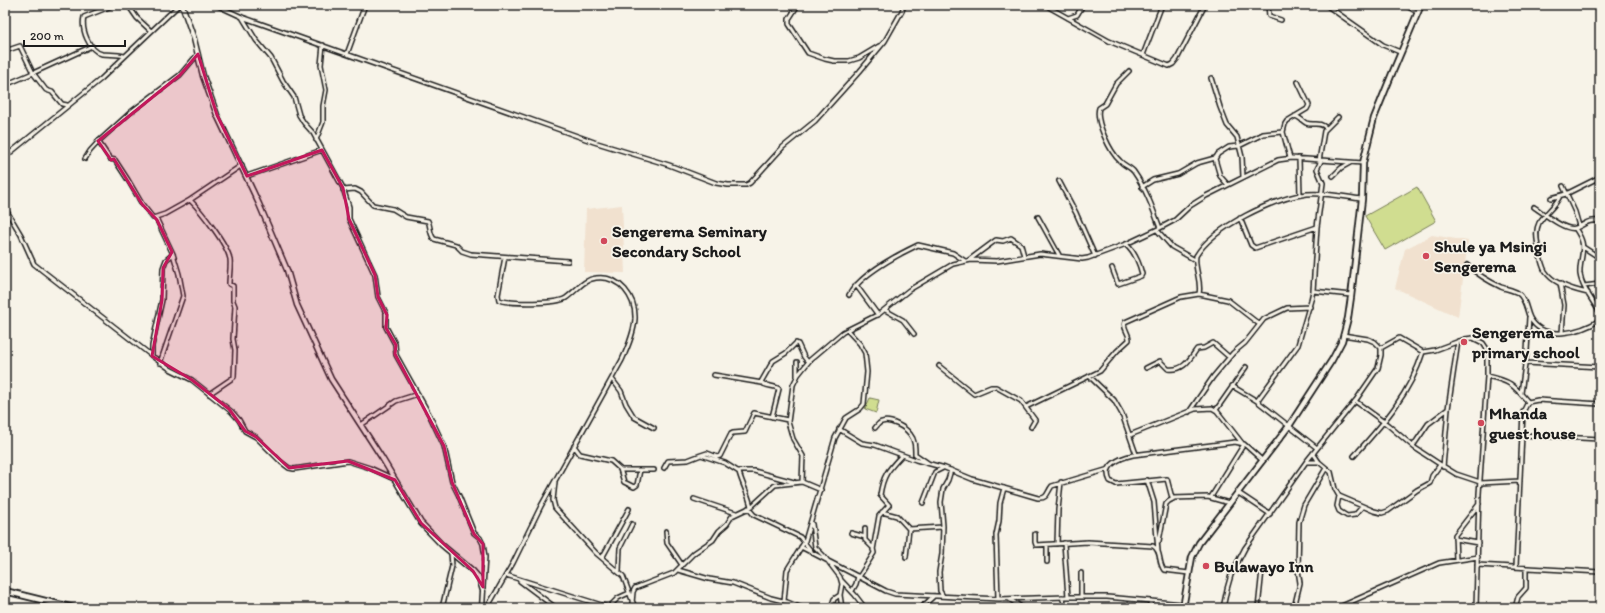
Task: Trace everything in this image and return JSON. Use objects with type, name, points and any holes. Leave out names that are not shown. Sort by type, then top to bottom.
[{"type":"main road","points":[[1183,606],[1192,557],[1199,543],[1263,461],[1288,426],[1332,360],[1343,335],[1348,318],[1351,295],[1362,199],[1363,163],[1374,118],[1420,5]]},
{"type":"main road","points":[[6,592],[74,608]]},
{"type":"street","points":[[114,5],[92,13],[83,19],[86,37],[92,46],[101,53],[124,56]]},
{"type":"street","points":[[128,5],[137,18],[151,30]]},
{"type":"street","points":[[5,157],[67,105],[101,79],[179,5]]},
{"type":"street","points":[[182,5],[206,84],[218,115],[247,176],[287,270],[297,305],[331,380],[361,425],[421,523],[473,571],[479,578],[482,587]]},
{"type":"street","points":[[216,5],[242,17],[594,142],[669,165],[716,183],[728,185],[750,183],[783,147],[815,121],[881,46],[896,23],[904,5]]},
{"type":"street","points":[[347,54],[365,5]]},
{"type":"street","points":[[798,5],[789,19],[789,24],[808,53],[825,59],[842,62],[859,58],[881,46]]},
{"type":"street","points":[[1045,5],[1109,40],[1166,66],[1173,64],[1205,5]]},
{"type":"street","points":[[1079,5],[1080,10]]},
{"type":"street","points":[[1068,18],[1077,16],[1083,5]]},
{"type":"street","points":[[1128,5],[1146,7],[1152,5]]},
{"type":"street","points":[[1143,56],[1162,5]]},
{"type":"street","points":[[1268,5],[1269,16],[1282,20]]},
{"type":"street","points":[[1326,5],[1383,45],[1400,52]]},
{"type":"street","points":[[1405,5],[1417,12]]},
{"type":"street","points":[[242,17],[256,40],[273,62],[296,102],[298,113],[322,150],[344,190],[349,207],[349,219],[374,275],[378,297],[386,313],[386,327],[395,344],[396,355],[429,414],[445,449],[452,482],[460,496],[474,533],[480,538],[483,544],[485,557],[482,587],[482,608]]},
{"type":"street","points":[[316,140],[323,122],[323,106],[326,90],[321,65],[323,45]]},
{"type":"street","points":[[5,51],[20,46],[33,73],[46,90],[52,92],[62,104],[67,105]]},
{"type":"street","points":[[5,85],[92,46]]},
{"type":"street","points":[[85,159],[98,141],[131,112],[180,75],[198,54]]},
{"type":"street","points":[[1130,71],[1116,84],[1105,104],[1099,108],[1097,114],[1103,134],[1118,160],[1132,169],[1153,208],[1159,229],[1172,247],[1195,260]]},
{"type":"street","points":[[1211,78],[1228,126],[1237,137],[1242,157],[1243,178]]},
{"type":"street","points":[[1290,158],[1284,132],[1286,122],[1308,105],[1298,82]]},
{"type":"street","points":[[1295,116],[1307,123],[1322,124],[1326,128]]},
{"type":"street","points":[[1257,401],[1298,345],[1310,307],[1313,291],[1317,227],[1322,183],[1317,168],[1320,161],[1322,139],[1326,128],[1338,117]]},
{"type":"street","points":[[1142,187],[1153,180],[1178,174],[1197,164],[1215,158],[1228,147],[1239,146],[1260,135],[1284,132]]},
{"type":"street","points":[[98,141],[110,159],[115,160],[150,216],[153,218],[156,218],[190,200],[242,165]]},
{"type":"street","points":[[247,176],[322,150]]},
{"type":"street","points":[[1215,158],[1220,176],[1228,185]]},
{"type":"street","points":[[802,482],[803,456],[791,433],[788,420],[793,385],[797,376],[808,362],[847,330],[878,315],[909,290],[944,268],[966,261],[997,261],[1040,254],[1082,259],[1095,256],[1159,229],[1178,218],[1195,203],[1278,160],[1299,158],[1320,161],[1363,163]]},
{"type":"street","points":[[1299,158],[1300,195]]},
{"type":"street","points":[[1333,176],[1341,168],[1350,163]]},
{"type":"street","points":[[1551,198],[1566,194],[1600,177]]},
{"type":"street","points":[[1059,181],[1076,213],[1095,256]]},
{"type":"street","points":[[1563,186],[1575,212],[1577,227],[1583,247],[1580,261],[1580,276],[1584,286],[1600,313]]},
{"type":"street","points":[[344,190],[355,189],[361,192],[373,205],[389,208],[406,217],[428,221],[431,236],[437,241],[456,245],[462,251],[471,254],[568,261]]},
{"type":"street","points":[[1199,294],[1200,287],[1195,260],[1197,254],[1225,227],[1240,218],[1270,204],[1300,195],[1321,194],[1362,199]]},
{"type":"street","points":[[1560,196],[1553,208],[1539,222],[1537,229],[1536,237],[1544,270],[1560,284],[1588,293]]},
{"type":"street","points":[[190,200],[211,226],[228,256],[229,282],[233,286],[233,301],[235,306],[232,339],[235,350],[234,377],[208,394]]},
{"type":"street","points":[[1534,207],[1565,227],[1577,227],[1589,220],[1600,221]]},
{"type":"street","points":[[5,208],[21,236],[34,264],[160,362],[192,380],[232,412],[239,420],[245,431],[256,437],[280,462],[290,468],[331,465],[348,461],[370,468],[395,480]]},
{"type":"street","points":[[1038,217],[1059,256]]},
{"type":"street","points":[[156,218],[173,254],[179,274],[183,296],[160,362]]},
{"type":"street","points":[[1240,218],[1251,245],[1255,248],[1317,227]]},
{"type":"street","points":[[966,261],[996,240],[1003,241],[1011,238],[1021,245],[1024,256]]},
{"type":"street","points":[[1112,268],[1118,284],[1141,276],[1142,274],[1137,258],[1126,244]]},
{"type":"street","points":[[849,294],[856,285],[878,268],[918,245],[953,252],[966,261]]},
{"type":"street","points":[[1583,247],[1600,258]]},
{"type":"street","points":[[152,356],[152,346],[162,300],[163,268],[166,260],[173,254]]},
{"type":"street","points":[[487,608],[622,360],[629,344],[635,319],[632,302],[624,288],[618,282],[598,278],[584,283],[566,297],[558,301],[501,301],[498,299],[498,295],[505,257]]},
{"type":"street","points":[[1467,265],[1486,279],[1520,295],[1526,304],[1529,316],[1526,363],[1521,393]]},
{"type":"street","points":[[1560,284],[1564,306],[1562,333]]},
{"type":"street","points":[[1584,286],[1600,284]]},
{"type":"street","points":[[856,285],[878,315]]},
{"type":"street","points":[[1313,291],[1351,295]]},
{"type":"street","points":[[1026,406],[1103,369],[1117,351],[1130,340],[1130,337],[1124,327],[1125,322],[1181,297],[1199,294],[1228,300],[1259,324]]},
{"type":"street","points":[[1189,412],[1229,357],[1245,343],[1264,319],[1284,309],[1310,307]]},
{"type":"street","points":[[885,310],[902,320],[914,334]]},
{"type":"street","points":[[1529,316],[1539,327],[1562,333],[1582,329],[1600,320]]},
{"type":"street","points":[[784,601],[787,570],[804,541],[839,429],[849,415],[863,406],[867,368],[864,349],[847,330]]},
{"type":"street","points":[[1223,608],[1227,589],[1241,555],[1306,462],[1355,401],[1378,368],[1381,355],[1380,348],[1375,342],[1368,339],[1343,335]]},
{"type":"street","points":[[1380,348],[1399,338],[1423,352],[1435,350],[1458,341],[1473,338],[1483,343],[1487,350],[1487,376],[1479,504],[1476,606],[1473,608]]},
{"type":"street","points":[[1313,453],[1319,462],[1331,472],[1335,489],[1339,496],[1382,513],[1390,510],[1417,490],[1430,483],[1432,476],[1442,466],[1448,409],[1458,341]]},
{"type":"street","points":[[1146,368],[1160,361],[1168,369],[1179,369],[1188,362],[1197,349],[1204,348],[1213,343],[1229,357]]},
{"type":"street","points":[[762,383],[763,376],[773,361],[794,344],[798,344],[808,362]]},
{"type":"street","points":[[1354,456],[1384,423],[1415,375],[1423,352]]},
{"type":"street","points":[[797,362],[797,376]]},
{"type":"street","points":[[1526,363],[1600,367]]},
{"type":"street","points":[[939,366],[974,394],[991,387],[996,387],[1021,401],[1035,420],[1031,428]]},
{"type":"street","points":[[1216,410],[1246,366]]},
{"type":"street","points":[[714,375],[762,383],[779,389],[772,417]]},
{"type":"street","points":[[1089,376],[1114,400],[1122,414],[1136,454]]},
{"type":"street","points":[[1487,376],[1505,380],[1514,385],[1528,402]]},
{"type":"street","points":[[612,379],[621,391],[626,404],[634,417],[654,428]]},
{"type":"street","points":[[1232,386],[1257,401],[1317,448]]},
{"type":"street","points":[[361,425],[396,401],[418,394]]},
{"type":"street","points":[[1528,402],[1538,400],[1600,404]]},
{"type":"street","points":[[1355,401],[1413,446],[1456,474],[1480,482],[1520,481]]},
{"type":"street","points":[[1516,567],[1523,412],[1528,402]]},
{"type":"street","points":[[1130,435],[1199,408],[1212,408],[1216,410],[1243,444],[1263,461]]},
{"type":"street","points":[[1413,446],[1433,420],[1448,409]]},
{"type":"street","points":[[664,468],[668,461],[688,460],[707,453],[717,457],[720,456],[731,434],[733,432],[745,432],[754,413],[788,420]]},
{"type":"street","points":[[875,428],[880,422],[884,421],[895,423],[907,431],[914,442],[916,456],[931,465]]},
{"type":"street","points":[[839,429],[860,442],[931,465],[945,468],[972,479],[1042,498],[1048,495],[1051,486],[1109,469]]},
{"type":"street","points":[[1522,435],[1600,439]]},
{"type":"street","points":[[1229,503],[1211,497],[1170,497],[1168,480],[1166,478],[1116,484],[1110,481],[1108,476],[1109,469],[1116,460],[1136,454],[1235,442],[1243,444]]},
{"type":"street","points":[[1211,497],[1243,444]]},
{"type":"street","points":[[574,446],[580,454],[611,461],[624,471],[654,470]]},
{"type":"street","points":[[699,456],[725,463],[738,471],[754,471],[796,482]]},
{"type":"street","points":[[852,591],[873,555],[879,516],[889,505],[880,495],[884,476],[902,456]]},
{"type":"street","points":[[1306,462],[1319,462]]},
{"type":"street","points":[[923,504],[935,472],[945,468]]},
{"type":"street","points":[[1294,608],[1300,583],[1298,570],[1299,522],[1304,505],[1326,468]]},
{"type":"street","points":[[620,469],[624,482],[634,487],[637,486],[640,470]]},
{"type":"street","points":[[943,596],[940,591],[939,572],[942,554],[943,527],[941,501],[944,487],[951,470]]},
{"type":"street","points":[[738,471],[749,496],[752,514],[795,534],[804,541],[811,551]]},
{"type":"street","points":[[556,480],[553,500],[555,508],[602,558],[625,579],[632,603],[635,608]]},
{"type":"street","points":[[1146,480],[1154,502],[1158,553]]},
{"type":"street","points":[[632,603],[633,592],[638,586],[671,575],[678,570],[694,553],[713,540],[731,517],[750,508],[775,485],[802,482],[821,490]]},
{"type":"street","points":[[1057,544],[1061,482]]},
{"type":"street","points":[[998,599],[996,536],[1000,521],[1000,503],[1004,488]]},
{"type":"street","points":[[1238,492],[1270,514]]},
{"type":"street","points":[[1339,496],[1337,506],[1339,511],[1347,516],[1355,515],[1362,506]]},
{"type":"street","points":[[1158,545],[1166,504],[1169,500],[1176,498]]},
{"type":"street","points":[[694,499],[736,514]]},
{"type":"street","points":[[1456,560],[1456,535],[1479,504]]},
{"type":"street","points":[[602,558],[628,510]]},
{"type":"street","points":[[882,512],[898,516],[909,529],[906,557]]},
{"type":"street","points":[[811,522],[815,547],[828,560],[841,580],[865,608]]},
{"type":"street","points":[[619,572],[620,548],[632,524]]},
{"type":"street","points":[[909,529],[943,527]]},
{"type":"street","points":[[865,528],[867,543],[873,550]]},
{"type":"street","points":[[666,530],[667,543],[682,565]]},
{"type":"street","points":[[851,533],[865,537]]},
{"type":"street","points":[[1035,534],[1036,545],[1102,542],[1153,546],[1156,547],[1161,566],[1164,570],[1189,573]]},
{"type":"street","points":[[1455,539],[1478,543]]},
{"type":"street","points":[[1064,543],[1068,596]]},
{"type":"street","points":[[1047,544],[1047,562]]},
{"type":"street","points":[[801,547],[890,593],[998,599],[1068,596],[1107,597],[1183,606]]},
{"type":"street","points":[[442,608],[452,566],[453,558],[450,551]]},
{"type":"street","points":[[1337,608],[1432,566],[1456,560],[1478,557]]},
{"type":"street","points":[[1477,565],[1600,572]]},
{"type":"street","points":[[1515,608],[1518,597],[1526,588],[1526,568]]},
{"type":"street","points":[[678,570],[709,579],[733,583],[802,608]]},
{"type":"street","points":[[1258,608],[1262,570]]},
{"type":"street","points":[[1081,573],[1081,596]]},
{"type":"street","points":[[506,575],[610,608],[618,598],[633,592]]},
{"type":"street","points":[[517,578],[556,608]]},
{"type":"street","points":[[841,580],[840,595],[842,608]]},
{"type":"street","points":[[831,608],[834,599],[840,595]]},
{"type":"street","points":[[921,608],[934,596]]},
{"type":"street","points":[[1062,597],[1066,608]]},
{"type":"street","points":[[5,599],[5,608]]},
{"type":"street","points":[[1009,599],[1023,608]]},
{"type":"street","points":[[1149,608],[1152,602]]},
{"type":"highlighted area","points":[[198,54],[217,115],[247,176],[322,150],[343,188],[349,219],[375,275],[378,297],[387,315],[386,328],[396,345],[395,354],[444,446],[452,482],[474,534],[483,544],[483,587],[473,571],[421,523],[395,480],[348,461],[289,468],[256,437],[245,431],[229,409],[192,380],[152,356],[162,300],[163,268],[172,252],[157,220],[142,204],[114,159],[111,160],[98,141],[180,75]]},
{"type":"shaded area","name":"Sengerema Seminary Secondary School","points":[[622,205],[625,273],[584,272],[586,209]]},
{"type":"shaded area","points":[[1432,235],[1468,241],[1458,317],[1395,288],[1405,249]]},
{"type":"green space","points":[[1417,187],[1436,221],[1385,250],[1365,216]]},
{"type":"green space","points":[[870,398],[879,400],[876,413],[865,409]]},
{"type":"place","name":"Sengerema Seminary Secondary School","points":[[604,241]]},
{"type":"place","name":"Shule ya Msingi Sengerema","points":[[1426,256]]},
{"type":"place","name":"Sengerema primary school","points":[[1464,342]]},
{"type":"place","name":"Mhanda guest house","points":[[1481,423]]},
{"type":"place","name":"Bulawayo Inn","points":[[1206,566]]}]
